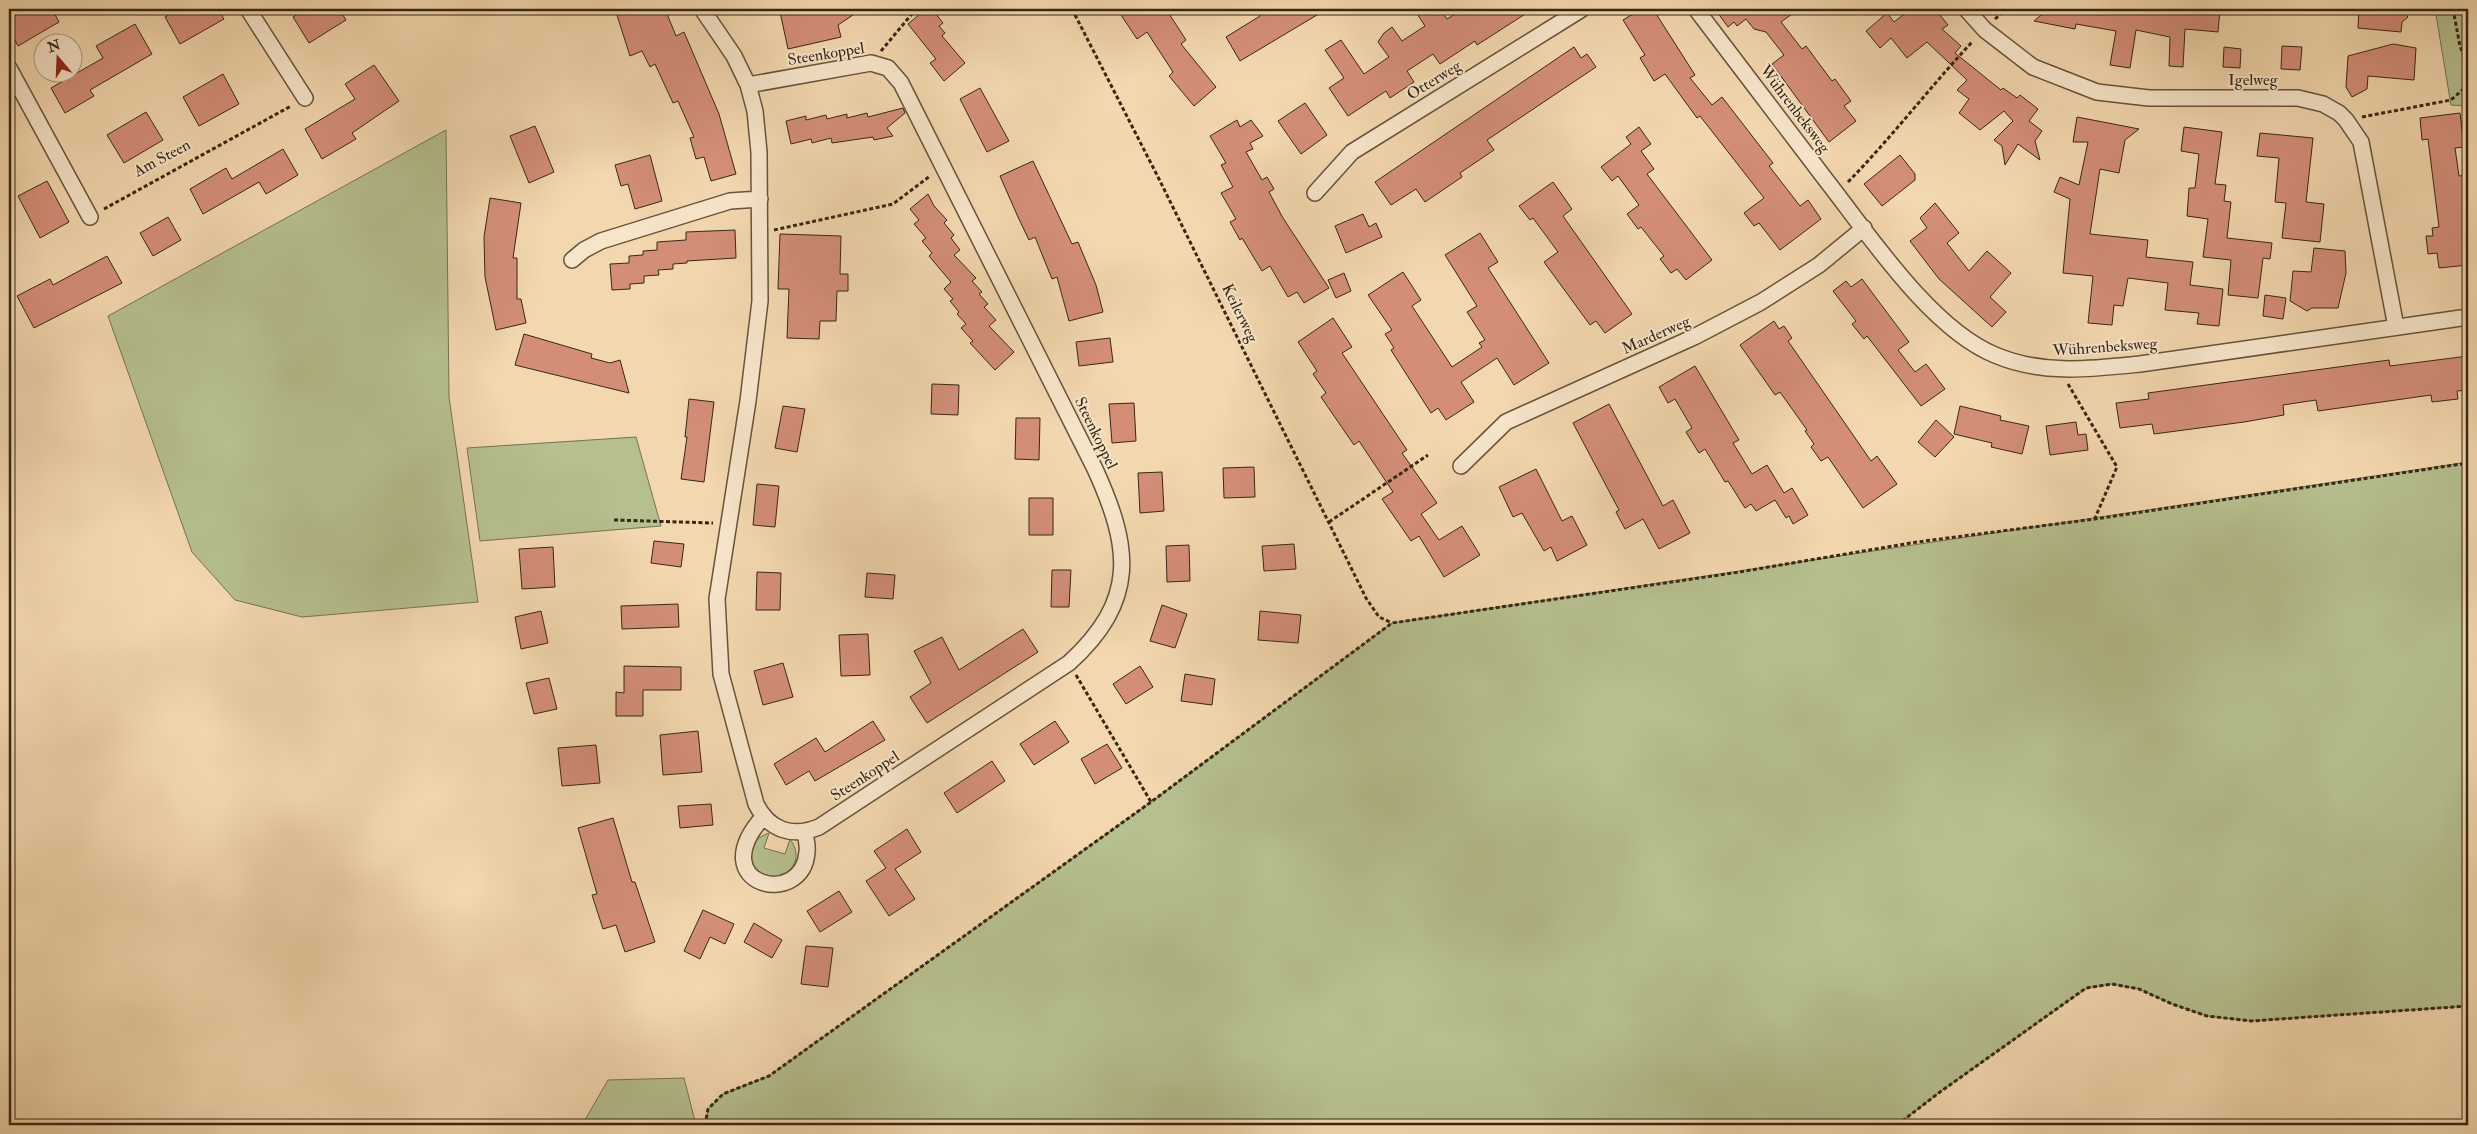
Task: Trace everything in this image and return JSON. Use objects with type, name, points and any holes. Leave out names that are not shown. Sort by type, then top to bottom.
[{"type":"street","points":[[248,9],[305,98]]},
{"type":"street","points":[[702,9],[734,56],[748,85],[755,111],[758,135],[761,233],[760,301],[717,599],[721,674],[750,783],[763,817],[773,826],[790,832],[805,833],[808,852],[803,867],[792,878],[779,886],[764,884],[751,876],[743,863],[746,842],[752,830],[763,817]]},
{"type":"street","name":"Otterweg","points":[[1315,193],[1352,152],[1582,9]]},
{"type":"street","name":"Wührenbeksweg","points":[[1696,9],[1900,274],[1949,328],[1993,355],[2020,364],[2060,370],[2140,364],[2468,317]]},
{"type":"street","name":"Igelweg","points":[[1966,9],[1985,30],[2033,67],[2097,92],[2149,98],[2298,98],[2323,104],[2346,120],[2361,142],[2396,327]]},
{"type":"street","name":"Steenkoppel","points":[[748,85],[871,63],[888,68],[900,83],[1095,469],[1117,525],[1122,566],[1115,601],[1093,639],[1069,663],[819,827],[805,833]]},
{"type":"street","points":[[9,68],[90,217]]},
{"type":"street","points":[[572,260],[584,250],[601,241],[730,201],[760,198]]},
{"type":"street","name":"Marderweg","points":[[1461,466],[1506,422],[1694,337],[1762,302],[1819,265],[1864,228]]},
{"type":"path","points":[[871,63],[916,9]]},
{"type":"path","name":"Keilerweg","points":[[1072,9],[1366,598],[1379,616],[1392,623]]},
{"type":"path","points":[[1836,192],[1881,149],[1944,72],[2006,9]]},
{"type":"path","points":[[2453,9],[2460,46],[2468,67]]},
{"type":"path","points":[[2346,120],[2451,100],[2468,85]]},
{"type":"path","name":"Am Steen","points":[[90,217],[305,98]]},
{"type":"path","points":[[761,233],[894,204],[942,166]]},
{"type":"path","points":[[2060,370],[2117,467],[2094,519]]},
{"type":"path","points":[[1329,522],[1428,456]]},
{"type":"path","points":[[705,1125],[708,1109],[723,1094],[769,1076],[1151,802],[1392,623],[1724,574],[1917,542],[2094,519],[2468,463]]},
{"type":"path","points":[[614,520],[728,524]]},
{"type":"path","points":[[1069,663],[1151,802]]},
{"type":"path","points":[[1896,1125],[2086,988],[2112,984],[2139,989],[2172,1004],[2207,1016],[2250,1021],[2468,1006]]},
{"type":"green space","points":[[2435,9],[2468,9],[2468,106],[2451,105]]},
{"type":"green space","points":[[446,130],[449,397],[478,602],[302,617],[235,600],[192,552],[108,316]]},
{"type":"green space","points":[[636,437],[661,526],[480,541],[467,448]]},
{"type":"green space","points":[[2468,462],[2468,1006],[2251,1021],[2207,1016],[2172,1004],[2139,989],[2112,984],[2087,988],[1940,1092],[1897,1125],[705,1125],[708,1109],[723,1094],[769,1076],[1151,802],[1392,623]]},
{"type":"green space","points":[[769,833],[764,848],[785,854],[790,839],[796,851],[793,866],[780,878],[759,874],[752,862],[751,850],[753,845],[761,836]]},
{"type":"green space","points":[[684,1078],[696,1125],[582,1125],[608,1080]]},
{"type":"building","points":[[20,9],[52,9],[59,22],[42,32],[32,32],[32,38],[18,46],[9,29],[9,15]]},
{"type":"building","points":[[179,9],[218,9],[224,19],[180,44],[165,17]]},
{"type":"building","points":[[306,9],[339,9],[346,20],[309,43],[293,17]]},
{"type":"building","points":[[615,9],[665,9],[676,36],[684,32],[719,114],[736,174],[711,181],[704,157],[696,159],[690,138],[694,137],[678,101],[673,103],[655,64],[650,67],[642,51],[630,56]]},
{"type":"building","points":[[795,9],[862,9],[838,25],[841,37],[788,49],[780,12]]},
{"type":"building","points":[[926,9],[932,9],[943,23],[939,26],[945,33],[942,36],[965,63],[944,81],[930,63],[936,59],[908,24]]},
{"type":"building","points":[[1117,9],[1166,9],[1186,40],[1181,44],[1216,87],[1194,106],[1169,76],[1173,72],[1147,32],[1137,39]]},
{"type":"building","points":[[1256,9],[1327,9],[1240,61],[1226,37],[1260,16]]},
{"type":"building","points":[[1414,9],[1440,9],[1447,19],[1463,9],[1533,9],[1477,45],[1475,41],[1440,64],[1433,54],[1407,71],[1414,82],[1390,98],[1386,91],[1348,116],[1329,88],[1344,78],[1325,50],[1341,40],[1364,74],[1389,57],[1378,42],[1384,33],[1392,27],[1402,41],[1425,26]]},
{"type":"building","points":[[1641,9],[1653,9],[1695,75],[1690,78],[1712,105],[1722,97],[1773,163],[1769,166],[1800,206],[1808,200],[1821,219],[1780,250],[1759,223],[1754,226],[1744,213],[1764,198],[1700,116],[1697,118],[1665,74],[1654,81],[1640,58],[1645,55],[1623,20]]},
{"type":"building","points":[[1715,9],[1799,9],[1781,22],[1802,49],[1806,46],[1832,81],[1835,79],[1851,101],[1844,106],[1856,121],[1829,142],[1772,64],[1784,55],[1766,32],[1754,29],[1746,19],[1737,26],[1734,22],[1728,27]]},
{"type":"building","points":[[1911,9],[1935,9],[1948,25],[1942,29],[1961,46],[1955,53],[2001,90],[2003,88],[2017,98],[2020,95],[2038,109],[2029,121],[2042,131],[2035,141],[2040,160],[2018,144],[2005,165],[2002,146],[1994,140],[2013,121],[2004,111],[1980,130],[1959,113],[1969,99],[1957,90],[1967,80],[1927,42],[1907,58],[1891,38],[1880,48],[1866,31],[1887,13],[1894,22]]},
{"type":"building","points":[[2048,9],[2220,9],[2218,32],[2185,29],[2183,67],[2169,66],[2170,37],[2136,30],[2130,68],[2110,65],[2116,31],[2076,24],[2075,29],[2034,21]]},
{"type":"building","points":[[2359,9],[2401,9],[2408,17],[2402,22],[2401,32],[2358,28]]},
{"type":"building","points":[[135,24],[152,54],[90,90],[94,96],[65,113],[51,88],[61,82],[82,82],[82,70],[103,58],[96,46]]},
{"type":"building","points":[[2393,44],[2416,48],[2414,80],[2368,76],[2367,89],[2352,97],[2346,87],[2348,56]]},
{"type":"building","points":[[2282,46],[2302,47],[2300,70],[2281,69]]},
{"type":"building","points":[[1574,47],[1581,58],[1587,54],[1596,67],[1487,140],[1494,150],[1460,173],[1462,177],[1425,202],[1416,189],[1391,205],[1375,182]]},
{"type":"building","points":[[2224,47],[2241,49],[2240,68],[2223,67]]},
{"type":"building","points":[[374,65],[399,101],[352,133],[356,139],[322,159],[305,129],[355,99],[345,84]]},
{"type":"building","points":[[223,74],[239,104],[199,126],[183,97]]},
{"type":"building","points":[[980,88],[1009,141],[987,152],[960,99]]},
{"type":"building","points":[[1305,103],[1327,135],[1301,154],[1278,121]]},
{"type":"building","points":[[903,108],[905,113],[887,128],[893,136],[874,140],[873,137],[832,143],[831,138],[812,143],[811,139],[791,144],[786,121],[806,116],[806,120],[826,115],[827,119],[847,114],[847,118],[867,113],[868,117]]},
{"type":"building","points":[[146,112],[163,140],[124,163],[107,135]]},
{"type":"building","points":[[2460,113],[2464,147],[2455,148],[2459,176],[2467,175],[2468,184],[2468,265],[2439,268],[2437,253],[2428,254],[2426,236],[2433,236],[2432,228],[2439,227],[2428,139],[2422,140],[2420,118]]},
{"type":"building","points":[[2077,117],[2139,129],[2125,140],[2119,173],[2100,169],[2090,234],[2148,240],[2146,257],[2193,262],[2190,285],[2223,289],[2219,326],[2197,324],[2199,313],[2165,310],[2168,283],[2128,278],[2123,306],[2114,305],[2112,325],[2088,323],[2093,276],[2063,273],[2070,199],[2054,192],[2060,177],[2079,185],[2088,142],[2073,142]]},
{"type":"building","points":[[1237,120],[1240,127],[1251,120],[1263,136],[1250,143],[1253,149],[1246,152],[1262,180],[1267,177],[1274,189],[1269,192],[1283,218],[1329,288],[1304,303],[1297,292],[1288,297],[1270,266],[1262,271],[1230,222],[1236,219],[1221,193],[1233,187],[1221,165],[1226,163],[1210,136]]},
{"type":"building","points":[[535,126],[554,172],[529,183],[510,136]]},
{"type":"building","points":[[1639,127],[1651,144],[1641,151],[1654,169],[1647,174],[1712,260],[1686,280],[1677,269],[1671,273],[1660,259],[1664,256],[1641,227],[1638,229],[1627,214],[1639,205],[1618,176],[1612,181],[1601,167],[1631,144],[1626,137]]},
{"type":"building","points":[[2184,127],[2222,132],[2215,184],[2226,185],[2224,201],[2231,202],[2227,238],[2272,243],[2270,259],[2263,258],[2258,298],[2228,295],[2231,260],[2203,257],[2208,219],[2187,216],[2189,188],[2195,188],[2199,154],[2181,151]]},
{"type":"building","points":[[2260,133],[2313,138],[2306,202],[2324,204],[2320,242],[2282,238],[2286,203],[2275,202],[2279,158],[2257,156]]},
{"type":"building","points":[[283,149],[298,175],[266,194],[259,182],[203,214],[190,189],[226,168],[232,179]]},
{"type":"building","points":[[650,155],[662,201],[635,209],[628,184],[621,186],[615,165]]},
{"type":"building","points":[[1900,155],[1915,174],[1915,180],[1882,206],[1864,184]]},
{"type":"building","points":[[1033,161],[1072,244],[1078,242],[1096,285],[1103,312],[1069,321],[1057,277],[1052,279],[1035,237],[1029,240],[1018,217],[1000,176]]},
{"type":"building","points":[[47,181],[69,222],[40,238],[18,196]]},
{"type":"building","points":[[1553,182],[1572,209],[1563,216],[1632,314],[1605,333],[1596,321],[1590,325],[1544,262],[1558,252],[1533,218],[1530,220],[1519,206]]},
{"type":"building","points":[[928,194],[934,206],[947,220],[944,223],[954,235],[951,238],[960,250],[954,255],[976,278],[972,281],[982,292],[979,294],[988,304],[984,307],[996,320],[989,326],[1014,352],[995,370],[970,343],[973,341],[961,328],[966,324],[957,314],[959,312],[950,301],[953,299],[944,289],[951,282],[929,256],[932,253],[922,241],[926,238],[914,224],[919,220],[910,209]]},
{"type":"building","points":[[490,198],[521,203],[513,258],[517,258],[517,299],[521,299],[526,323],[496,330],[485,277],[484,237]]},
{"type":"building","points":[[1935,203],[1959,233],[1947,243],[1969,271],[1987,251],[2011,273],[1990,297],[2006,312],[1992,327],[1939,279],[1910,241],[1927,228],[1920,218]]},
{"type":"building","points":[[1363,214],[1369,227],[1376,223],[1382,237],[1346,253],[1335,226]]},
{"type":"building","points":[[168,217],[181,240],[153,256],[140,233]]},
{"type":"building","points":[[735,230],[736,258],[687,261],[687,263],[673,264],[673,269],[658,270],[659,275],[644,276],[644,283],[630,284],[630,289],[612,290],[610,264],[629,263],[629,256],[643,255],[643,251],[657,250],[657,242],[686,240],[686,232]]},
{"type":"building","points":[[1480,233],[1498,262],[1488,268],[1549,363],[1514,385],[1497,358],[1461,382],[1474,402],[1446,420],[1438,408],[1431,413],[1391,350],[1394,348],[1385,334],[1392,330],[1368,295],[1403,272],[1421,300],[1412,306],[1452,367],[1482,347],[1479,343],[1485,340],[1467,312],[1477,306],[1445,255]]},
{"type":"building","points":[[780,234],[841,236],[840,274],[848,274],[848,291],[837,291],[836,321],[820,321],[819,339],[787,338],[789,289],[778,289]]},
{"type":"building","points":[[2314,248],[2345,251],[2346,273],[2338,308],[2312,308],[2307,311],[2290,301],[2293,271],[2311,272]]},
{"type":"building","points":[[107,256],[122,283],[34,328],[17,296],[50,279],[53,285]]},
{"type":"building","points":[[1344,273],[1351,291],[1336,298],[1328,280]]},
{"type":"building","points":[[1862,279],[1909,342],[1898,350],[1915,372],[1926,364],[1945,389],[1921,406],[1867,336],[1864,339],[1852,324],[1856,321],[1833,291],[1846,281],[1851,287]]},
{"type":"building","points":[[2265,295],[2286,298],[2283,319],[2263,316]]},
{"type":"building","points":[[1333,318],[1352,347],[1342,353],[1407,450],[1402,453],[1437,503],[1421,514],[1439,540],[1462,526],[1480,555],[1444,577],[1419,536],[1411,541],[1382,499],[1393,492],[1359,441],[1354,445],[1321,397],[1326,393],[1313,374],[1317,371],[1298,342]]},
{"type":"building","points":[[1774,321],[1779,329],[1784,326],[1792,338],[1788,341],[1871,461],[1877,456],[1897,484],[1863,508],[1828,457],[1821,461],[1811,447],[1814,444],[1805,431],[1807,430],[1780,392],[1775,395],[1740,345]]},
{"type":"building","points":[[524,334],[592,354],[591,358],[610,363],[620,360],[629,393],[515,365]]},
{"type":"building","points":[[1110,338],[1113,362],[1079,366],[1076,342]]},
{"type":"building","points":[[2468,356],[2468,390],[2457,391],[2458,399],[2432,402],[2431,395],[2318,411],[2316,400],[2283,405],[2284,415],[2244,422],[2154,434],[2152,424],[2120,428],[2116,403],[2149,399],[2148,393],[2389,360],[2390,366]]},
{"type":"building","points":[[1695,366],[1739,440],[1733,443],[1752,474],[1767,465],[1784,493],[1792,488],[1808,515],[1793,524],[1789,516],[1786,518],[1775,500],[1756,511],[1751,504],[1745,508],[1728,481],[1725,482],[1705,449],[1699,453],[1686,432],[1692,428],[1675,399],[1668,403],[1659,387]]},
{"type":"building","points":[[932,384],[959,385],[958,415],[931,414]]},
{"type":"building","points":[[689,399],[714,402],[704,482],[681,479],[687,437],[685,437]]},
{"type":"building","points":[[1134,403],[1136,441],[1112,443],[1109,404]]},
{"type":"building","points":[[1609,404],[1663,506],[1673,500],[1690,533],[1659,549],[1643,519],[1625,529],[1616,512],[1619,510],[1573,423]]},
{"type":"building","points":[[783,406],[805,409],[797,452],[775,448]]},
{"type":"building","points":[[1960,406],[2001,416],[2000,420],[2029,426],[2022,454],[1991,447],[1992,443],[1954,434]]},
{"type":"building","points":[[1016,418],[1040,418],[1039,460],[1015,459]]},
{"type":"building","points":[[1936,420],[1954,437],[1935,457],[1918,442]]},
{"type":"building","points":[[2076,422],[2078,435],[2086,434],[2088,450],[2050,455],[2046,426]]},
{"type":"building","points":[[1254,467],[1255,497],[1224,498],[1223,468]]},
{"type":"building","points":[[1536,469],[1562,521],[1572,516],[1587,545],[1557,561],[1551,547],[1544,551],[1522,513],[1513,517],[1499,487]]},
{"type":"building","points":[[1162,472],[1164,511],[1140,513],[1138,473]]},
{"type":"building","points":[[757,484],[779,486],[775,527],[753,525]]},
{"type":"building","points":[[1029,498],[1053,498],[1053,535],[1029,535]]},
{"type":"building","points":[[654,541],[684,544],[681,567],[651,563]]},
{"type":"building","points":[[1294,544],[1296,569],[1264,571],[1262,546]]},
{"type":"building","points":[[1189,545],[1190,581],[1167,582],[1166,546]]},
{"type":"building","points":[[553,547],[555,587],[522,589],[519,549]]},
{"type":"building","points":[[1052,570],[1071,570],[1069,607],[1051,607]]},
{"type":"building","points":[[757,572],[781,573],[780,610],[756,610]]},
{"type":"building","points":[[867,573],[895,575],[893,599],[865,597]]},
{"type":"building","points":[[678,604],[679,627],[622,629],[621,606]]},
{"type":"building","points":[[1162,605],[1187,614],[1175,648],[1150,641]]},
{"type":"building","points":[[541,611],[548,643],[521,649],[515,617]]},
{"type":"building","points":[[1260,611],[1301,615],[1298,643],[1258,640]]},
{"type":"building","points":[[1023,629],[1038,652],[927,723],[910,697],[931,683],[914,651],[942,637],[959,670]]},
{"type":"building","points":[[868,634],[870,675],[841,676],[839,635]]},
{"type":"building","points":[[783,663],[793,697],[763,705],[754,671]]},
{"type":"building","points":[[624,666],[681,667],[681,690],[643,690],[643,716],[616,716],[616,692],[624,693]]},
{"type":"building","points":[[1140,666],[1153,687],[1126,704],[1113,684]]},
{"type":"building","points":[[1185,674],[1215,679],[1212,705],[1181,701]]},
{"type":"building","points":[[549,678],[557,709],[534,714],[526,683]]},
{"type":"building","points":[[873,721],[885,740],[815,781],[809,771],[786,785],[774,764],[816,738],[825,752]]},
{"type":"building","points":[[1055,721],[1069,742],[1034,765],[1020,744]]},
{"type":"building","points":[[698,731],[702,772],[663,775],[660,735]]},
{"type":"building","points":[[1107,744],[1122,768],[1095,784],[1081,759]]},
{"type":"building","points":[[596,745],[600,783],[562,786],[558,748]]},
{"type":"building","points":[[992,761],[1005,781],[957,813],[944,793]]},
{"type":"building","points":[[711,804],[713,825],[680,828],[678,806]]},
{"type":"building","points":[[613,818],[632,882],[635,882],[655,942],[625,952],[616,925],[603,929],[592,895],[597,894],[578,828]]},
{"type":"building","points":[[907,829],[921,852],[895,869],[915,899],[889,916],[866,881],[886,868],[874,851]]},
{"type":"building","points":[[839,891],[852,912],[820,932],[807,911]]},
{"type":"building","points":[[703,910],[734,924],[725,944],[710,937],[700,959],[684,951]]},
{"type":"building","points":[[754,923],[782,940],[772,958],[744,942]]},
{"type":"building","points":[[806,946],[833,948],[828,987],[801,984]]}]
